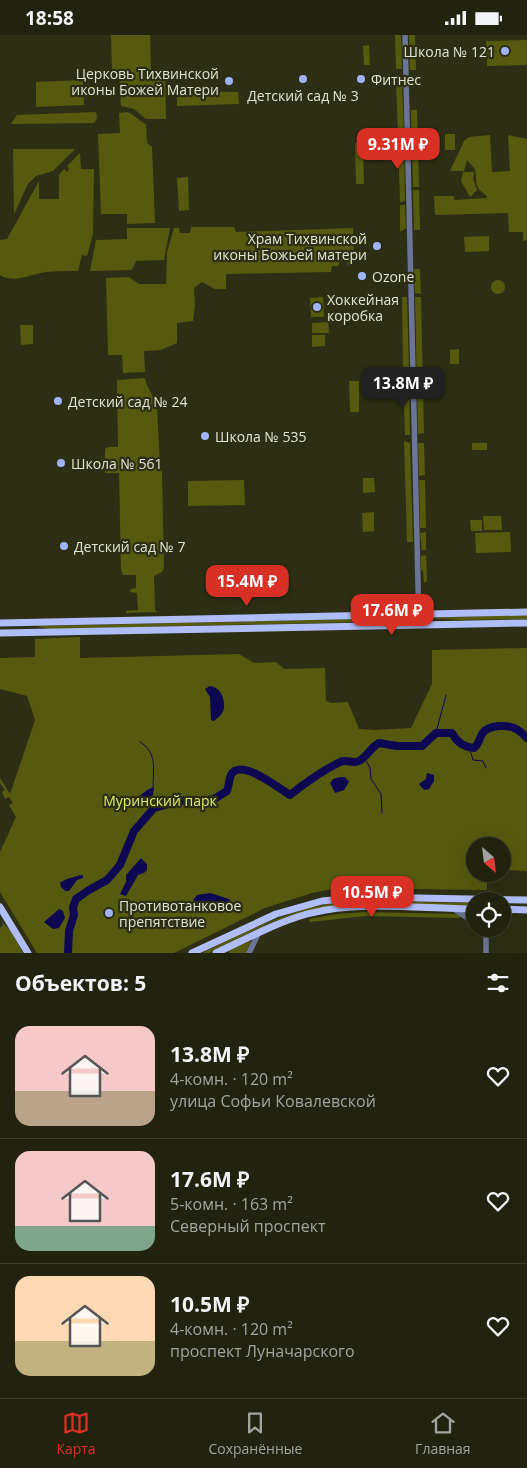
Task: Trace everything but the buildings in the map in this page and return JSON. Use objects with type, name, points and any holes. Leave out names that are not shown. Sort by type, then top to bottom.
[{"type":"main road","points":[[0,633],[418,620],[527,612]]},
{"type":"main road","points":[[0,623],[527,621]]},
{"type":"main road","points":[[32,623],[32,633]]},
{"type":"main road","points":[[192,953],[276,914],[322,901],[363,897],[527,900]]},
{"type":"main road","points":[[0,907],[28,953]]},
{"type":"main road","points":[[219,953],[284,921],[344,908],[466,909]]},
{"type":"main road","points":[[511,910],[527,910]]},
{"type":"street","points":[[405,35],[418,620]]},
{"type":"street","points":[[454,909],[466,917]]},
{"type":"street","points":[[249,953],[260,932]]},
{"type":"street","points":[[486,937],[486,953]]},
{"type":"green space","points":[[111,35],[150,35],[151,71],[165,71],[166,119],[146,119],[134,109],[121,106],[119,73],[112,70]]},
{"type":"green space","points":[[395,35],[401,35],[402,69],[396,69]]},
{"type":"green space","points":[[409,35],[415,35],[416,70],[410,70]]},
{"type":"green space","name":"Школа № 121","points":[[527,40],[527,65],[487,66],[486,41]]},
{"type":"green space","points":[[369,45],[370,65],[364,65],[363,46]]},
{"type":"green space","points":[[83,80],[84,105],[36,107],[36,82]]},
{"type":"green space","points":[[396,83],[402,83],[404,132],[402,134],[398,133]]},
{"type":"green space","points":[[177,91],[238,92],[239,104],[177,106]]},
{"type":"green space","points":[[411,110],[417,110],[419,187],[413,187]]},
{"type":"green space","points":[[96,112],[97,118],[94,123],[11,124],[17,115]]},
{"type":"green space","points":[[127,112],[146,124],[147,143],[152,147],[155,223],[127,224],[127,214],[101,214],[98,134],[120,133],[119,113]]},
{"type":"green space","points":[[445,134],[455,134],[455,150],[445,150]]},
{"type":"green space","points":[[490,135],[492,172],[510,171],[508,135],[527,139],[527,240],[523,241],[523,232],[509,232],[508,213],[435,215],[434,196],[454,196],[454,200],[486,198],[487,196],[477,187],[475,169],[467,160],[464,171],[450,171],[464,141],[469,137]]},
{"type":"green space","points":[[398,137],[404,138],[405,201],[400,202]]},
{"type":"green space","points":[[363,142],[364,184],[356,184],[355,143]]},
{"type":"green space","points":[[13,149],[75,149],[53,171],[36,176],[28,184],[14,214]]},
{"type":"green space","points":[[80,153],[81,169],[94,169],[93,234],[87,256],[82,255],[78,271],[46,272],[17,279],[5,278],[0,275],[0,240],[7,239],[39,181],[39,199],[59,199],[59,175],[64,169],[67,172],[69,169],[67,166]]},
{"type":"green space","points":[[463,172],[474,172],[473,179],[477,190],[470,197],[461,181]]},
{"type":"green space","points":[[188,177],[189,210],[179,211],[177,178]]},
{"type":"green space","points":[[413,190],[419,190],[420,230],[414,230]]},
{"type":"green space","points":[[400,205],[405,205],[406,228],[400,232]]},
{"type":"green space","points":[[191,227],[234,227],[236,232],[353,228],[354,265],[348,266],[347,261],[340,261],[338,266],[332,266],[331,272],[226,274],[226,289],[215,289],[202,282],[194,288],[195,306],[193,321],[177,323],[177,343],[161,350],[144,351],[145,372],[123,373],[122,355],[108,355],[106,278],[129,277],[139,284],[166,284],[167,252],[174,228],[179,228],[180,233],[190,233]]},
{"type":"green space","points":[[127,228],[170,228],[164,260],[136,261],[132,270],[90,271],[96,240],[127,239]]},
{"type":"green space","points":[[489,236],[489,251],[465,252],[464,237]]},
{"type":"green space","points":[[414,269],[420,269],[421,294],[415,293]]},
{"type":"green space","points":[[498,280],[503,282],[505,287],[503,292],[498,294],[493,292],[491,287],[493,282]]},
{"type":"green space","name":"Хоккейная коробка","points":[[323,297],[324,317],[311,317],[310,298]]},
{"type":"green space","points":[[402,297],[407,297],[409,371],[403,371]]},
{"type":"green space","points":[[415,297],[421,297],[424,433],[418,434]]},
{"type":"green space","points":[[328,322],[329,333],[312,333],[312,323]]},
{"type":"green space","points":[[20,325],[33,325],[33,344],[21,345]]},
{"type":"green space","points":[[312,335],[325,335],[325,346],[312,347]]},
{"type":"green space","points":[[459,349],[459,364],[450,364],[450,350]]},
{"type":"green space","points":[[403,375],[409,375],[410,435],[405,435]]},
{"type":"green space","points":[[145,378],[157,405],[160,468],[162,472],[164,568],[162,572],[154,576],[155,610],[158,612],[126,613],[126,611],[138,610],[137,593],[130,592],[131,589],[136,588],[136,575],[123,575],[121,569],[119,473],[105,473],[105,449],[108,447],[118,447],[117,380]]},
{"type":"green space","points":[[349,381],[359,381],[359,412],[350,412]]},
{"type":"green space","points":[[404,441],[410,443],[413,542],[407,542]]},
{"type":"green space","points":[[418,443],[424,443],[425,475],[419,476]]},
{"type":"green space","points":[[472,443],[487,443],[487,450],[472,450]]},
{"type":"green space","points":[[363,478],[374,478],[375,492],[363,493]]},
{"type":"green space","points":[[244,480],[245,505],[188,506],[188,481]]},
{"type":"green space","points":[[419,480],[425,480],[426,528],[420,528]]},
{"type":"green space","points":[[374,512],[374,531],[363,532],[362,513]]},
{"type":"green space","points":[[483,516],[501,516],[502,530],[484,530]]},
{"type":"green space","points":[[470,520],[482,520],[482,531],[471,531]]},
{"type":"green space","points":[[426,532],[426,550],[422,550],[420,533]]},
{"type":"green space","points":[[510,532],[511,552],[476,553],[475,533]]},
{"type":"green space","points":[[426,555],[427,581],[424,583],[423,571],[421,570],[421,556]]},
{"type":"green space","points":[[527,615],[527,619],[462,620],[428,618]]},
{"type":"green space","points":[[406,618],[406,621],[49,629],[36,626]]},
{"type":"green space","name":"Муринский парк","points":[[80,637],[80,658],[239,654],[254,663],[276,662],[284,669],[325,668],[326,701],[332,703],[348,702],[359,729],[375,730],[411,728],[432,684],[432,650],[527,648],[527,871],[511,870],[511,837],[466,837],[466,883],[487,883],[487,890],[338,888],[312,893],[265,908],[174,953],[37,953],[0,892],[0,852],[16,817],[9,805],[13,803],[9,797],[5,799],[2,792],[5,790],[0,783],[0,778],[10,794],[35,720],[27,696],[0,689],[0,658],[35,657],[35,639]]},
{"type":"green space","points":[[342,902],[466,903],[466,906],[364,904],[290,916],[265,925],[209,953],[202,953],[264,924],[296,912]]},
{"type":"green space","points":[[366,912],[457,914],[461,916],[459,918],[366,916],[310,922],[309,919]]},
{"type":"green space","points":[[0,920],[11,931],[23,953],[0,953],[0,929],[3,924]]},
{"type":"green space","points":[[250,941],[246,953],[229,953],[229,951]]},
{"type":"shaded area","points":[[210,686],[217,688],[223,697],[224,704],[223,712],[214,721],[211,720],[210,697],[205,689]]},
{"type":"shaded area","points":[[427,773],[434,775],[434,781],[429,789],[424,790],[419,784],[426,779]]},
{"type":"shaded area","points":[[345,777],[349,782],[344,790],[335,793],[330,783],[333,779]]},
{"type":"shaded area","points":[[154,787],[153,795],[145,800],[139,801],[136,799],[147,790]]},
{"type":"shaded area","points":[[141,858],[147,864],[147,870],[138,875],[126,896],[120,894],[126,882],[126,875]]},
{"type":"shaded area","points":[[83,875],[83,878],[77,880],[69,891],[65,891],[61,887],[60,883],[62,881]]},
{"type":"shaded area","points":[[210,893],[229,899],[231,901],[230,905],[223,907],[212,906],[193,900],[197,895]]},
{"type":"shaded area","points":[[59,909],[63,911],[65,918],[59,928],[53,929],[44,922]]},
{"type":"waterway","points":[[436,733],[446,695]]},
{"type":"waterway","points":[[68,953],[69,931],[76,899],[107,880],[120,865],[134,831],[154,808],[185,800],[202,801],[214,799],[227,791],[231,775],[236,770],[243,770],[260,776],[290,795],[314,777],[340,762],[359,761],[379,743],[397,746],[422,746],[436,733],[452,733],[461,744],[474,748],[485,731],[499,726],[514,728],[527,738]]},
{"type":"waterway","points":[[140,742],[146,746],[152,757],[154,768],[153,788]]},
{"type":"waterway","points":[[466,747],[471,753],[473,760],[483,761],[486,768]]},
{"type":"waterway","points":[[367,762],[370,768],[371,779],[381,794],[382,813]]},
{"type":"waterway","points":[[150,796],[154,808]]},
{"type":"place","name":"Школа № 121","points":[[505,51]]},
{"type":"place","name":"Детский сад № 3","points":[[303,79]]},
{"type":"place","name":"Фитнес","points":[[361,79]]},
{"type":"place","name":"Церковь Тихвинской иконы Божей Матери","points":[[229,81]]},
{"type":"place","name":"Храм Тихвинской иконы Божьей матери","points":[[377,246]]},
{"type":"place","name":"Ozone","points":[[362,276]]},
{"type":"place","name":"Хоккейная коробка","points":[[317,307]]},
{"type":"place","name":"Детский сад № 24","points":[[58,401]]},
{"type":"place","name":"Школа № 535","points":[[205,436]]},
{"type":"place","name":"Школа № 561","points":[[61,463]]},
{"type":"place","name":"Детский сад № 7","points":[[64,546]]},
{"type":"place","name":"Противотанковое препятствие","points":[[109,913]]}]
